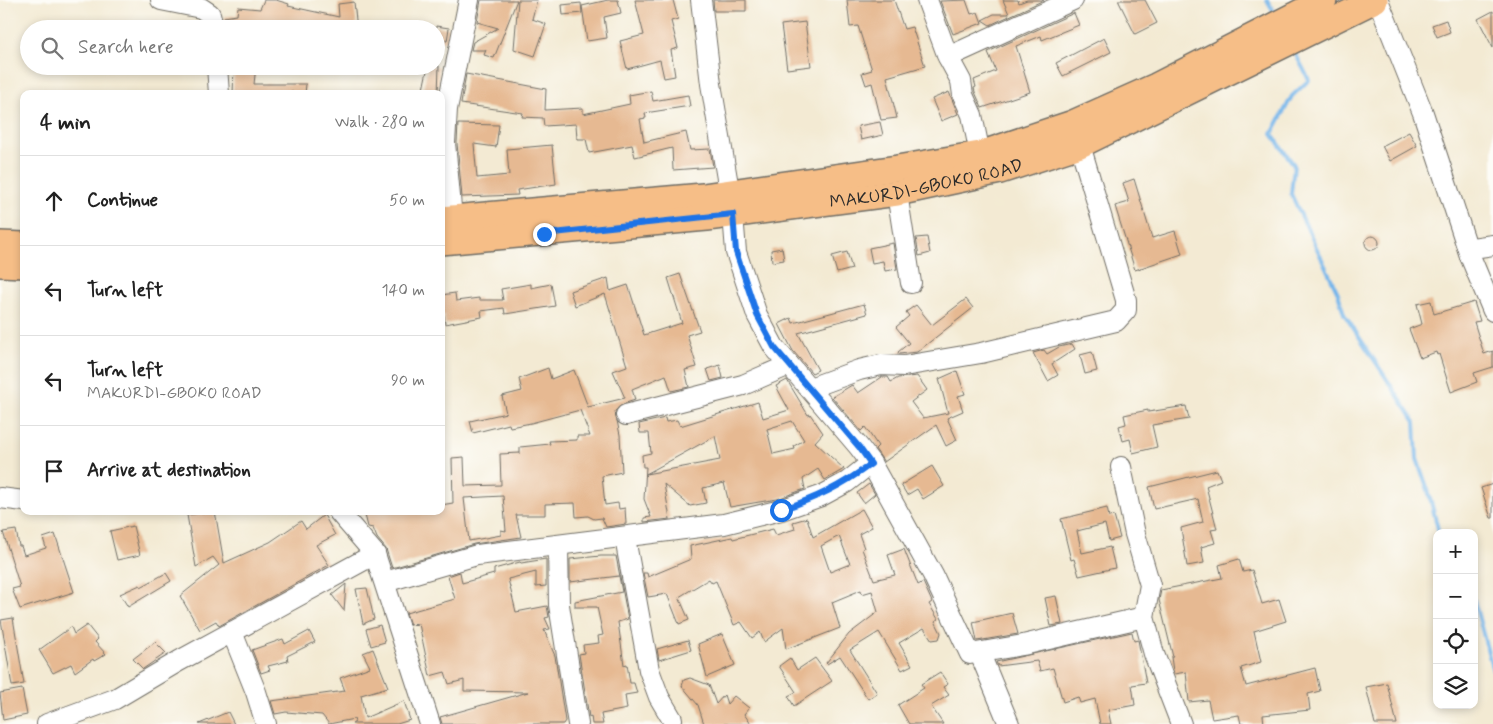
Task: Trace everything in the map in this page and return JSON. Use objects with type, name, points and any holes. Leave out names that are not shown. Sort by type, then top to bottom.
[{"type":"main road","points":[[1304,22],[1324,0]]},
{"type":"main road","points":[[446,219],[731,203],[897,168],[980,154],[1073,123],[1156,86],[1265,42],[1304,22],[1376,0]]},
{"type":"main road","name":"MAKURDI-GBOKO ROAD","points":[[445,241],[731,203],[897,193],[1000,171],[1080,145],[1265,42]]},
{"type":"main road","points":[[0,244],[20,245]]},
{"type":"main road","points":[[0,264],[20,265]]},
{"type":"street","points":[[161,0],[200,8],[210,14],[212,20]]},
{"type":"street","points":[[446,219],[445,143],[447,109],[469,0]]},
{"type":"street","points":[[701,0],[711,84],[731,203],[736,252],[757,315],[774,347],[810,388],[871,464],[933,575],[965,648],[970,654],[980,654],[1144,616]]},
{"type":"street","points":[[927,0],[948,57],[961,81],[962,95],[972,115],[980,154]]},
{"type":"street","points":[[948,57],[1073,0]]},
{"type":"street","points":[[1376,0],[1423,113],[1470,256],[1493,311]]},
{"type":"street","points":[[218,75],[219,90]]},
{"type":"street","points":[[810,388],[859,370],[881,365],[904,366],[981,353],[1116,321],[1126,310],[1126,300],[1080,145]]},
{"type":"street","points":[[897,193],[912,283]]},
{"type":"street","points":[[1470,256],[1472,248],[1493,245]]},
{"type":"street","points":[[626,415],[725,390],[790,365]]},
{"type":"street","points":[[385,582],[477,555],[625,538],[724,524],[781,510],[821,496],[847,482],[871,464]]},
{"type":"street","points":[[1121,467],[1135,534],[1150,585],[1144,616],[1154,654],[1181,724]]},
{"type":"street","points":[[0,498],[20,500]]},
{"type":"street","points":[[341,515],[375,554],[430,724]]},
{"type":"street","points":[[625,538],[649,670],[659,697],[672,719]]},
{"type":"street","points":[[558,545],[559,605],[578,724]]},
{"type":"street","points":[[47,724],[115,699],[232,632],[375,554]]},
{"type":"street","points":[[232,632],[256,692],[266,724]]},
{"type":"street","points":[[980,654],[1009,724]]},
{"type":"building","points":[[264,0],[276,0],[289,4],[288,6],[339,17],[338,4],[354,2],[356,20],[224,20],[224,17],[237,15],[238,7],[260,9]]},
{"type":"building","points":[[481,0],[517,0],[494,58],[484,55],[486,50],[471,50],[473,42],[498,28],[477,22]]},
{"type":"building","points":[[518,0],[537,0],[532,19],[546,24],[535,56],[514,49]]},
{"type":"building","points":[[608,0],[618,0],[621,13],[604,17],[607,38],[587,41],[582,6]]},
{"type":"building","points":[[635,0],[673,0],[678,19],[671,21],[678,48],[671,50],[675,76],[664,78],[660,60],[627,69],[620,41],[644,35]]},
{"type":"building","points":[[713,0],[746,0],[746,11],[714,11]]},
{"type":"building","points":[[847,0],[894,0],[904,29],[912,27],[925,66],[887,77],[897,118],[881,120],[872,83],[866,85],[862,73],[872,70],[858,26],[850,27]]},
{"type":"building","points":[[966,0],[971,14],[978,12],[982,23],[953,34],[940,1]]},
{"type":"building","points":[[1003,0],[1018,0],[1019,3],[1027,0],[1044,0],[990,25],[982,20],[994,14],[1009,14]]},
{"type":"building","points":[[1118,0],[1145,0],[1157,23],[1135,34]]},
{"type":"building","points":[[581,3],[582,13],[563,15],[562,5]]},
{"type":"building","points":[[1493,11],[1493,48],[1478,19]]},
{"type":"building","points":[[1074,13],[1079,25],[1042,40],[1041,36],[1016,46],[1030,92],[982,108],[975,92],[974,80],[996,71],[988,52]]},
{"type":"building","points":[[1446,20],[1450,32],[1437,37],[1432,25]]},
{"type":"building","points":[[805,22],[811,66],[787,69],[781,25]]},
{"type":"building","points":[[445,27],[449,28],[447,41],[445,41]]},
{"type":"building","points":[[1104,38],[1111,52],[1063,76],[1056,63]]},
{"type":"building","points":[[466,74],[546,89],[545,110],[583,108],[583,114],[630,104],[629,95],[651,91],[653,101],[688,95],[690,106],[645,113],[646,118],[640,119],[644,142],[686,132],[690,150],[710,149],[713,167],[673,170],[672,148],[635,157],[632,145],[589,153],[586,139],[577,139],[576,124],[544,126],[543,118],[522,117],[523,113],[461,104]]},
{"type":"building","points":[[234,75],[255,75],[254,84],[306,84],[305,90],[233,90]]},
{"type":"building","points":[[426,75],[439,75],[438,90],[423,90]]},
{"type":"building","points":[[949,92],[958,114],[941,121],[932,99]]},
{"type":"building","points":[[880,122],[883,135],[861,140],[858,126]]},
{"type":"building","points":[[458,124],[499,125],[496,147],[474,144],[477,178],[509,175],[507,149],[552,145],[556,184],[517,190],[518,195],[462,197],[457,143]]},
{"type":"building","points":[[1409,132],[1417,146],[1390,161],[1382,146]]},
{"type":"building","points":[[1134,179],[1152,238],[1175,231],[1182,254],[1135,270],[1115,206],[1129,202],[1123,183]]},
{"type":"building","points":[[1369,236],[1375,236],[1379,243],[1375,250],[1369,250],[1365,246],[1365,240]]},
{"type":"building","points":[[927,237],[930,253],[919,256],[916,238]]},
{"type":"building","points":[[893,243],[897,269],[885,271],[883,261],[872,263],[869,248]]},
{"type":"building","points":[[782,248],[784,260],[772,262],[771,250]]},
{"type":"building","points":[[847,252],[852,269],[837,273],[832,256]]},
{"type":"building","points":[[680,274],[700,331],[687,335],[697,367],[685,370],[689,387],[671,391],[666,375],[632,389],[635,400],[623,404],[615,411],[620,435],[622,472],[602,476],[605,505],[618,503],[619,509],[625,508],[626,524],[606,527],[602,518],[576,517],[575,503],[545,504],[545,515],[516,515],[521,537],[474,544],[392,568],[386,549],[377,538],[373,528],[368,527],[365,515],[445,515],[445,504],[453,503],[452,458],[464,457],[465,486],[501,485],[500,454],[520,453],[520,447],[550,444],[549,441],[577,440],[577,436],[590,436],[580,410],[531,423],[510,427],[509,424],[473,433],[470,421],[506,413],[502,396],[522,391],[519,379],[548,368],[551,379],[574,370],[588,407],[625,398],[613,371],[627,366],[605,294],[575,306],[570,291],[608,278],[610,291],[628,285],[644,335],[682,323],[668,278]],"holes":[[[503,496],[506,531],[501,530],[501,535],[469,541],[464,498]]]},
{"type":"building","points":[[531,284],[531,288],[551,284],[555,306],[505,314],[504,308],[481,311],[482,317],[445,324],[445,294],[455,293],[456,301],[479,298],[479,300],[503,300],[501,289]]},
{"type":"building","points":[[966,299],[973,308],[917,352],[899,354],[898,352],[909,343],[896,327],[909,316],[906,312],[916,305],[932,325]]},
{"type":"building","points":[[1431,301],[1434,314],[1474,302],[1480,321],[1474,322],[1484,354],[1493,351],[1493,367],[1474,373],[1477,382],[1451,392],[1439,354],[1437,355],[1436,352],[1420,358],[1409,329],[1422,324],[1417,304]]},
{"type":"building","points":[[864,304],[867,314],[798,333],[818,370],[812,373],[793,351],[779,324],[791,318],[793,323]]},
{"type":"building","points":[[1072,344],[1075,349],[1052,364],[1058,375],[1048,381],[1033,353],[1044,350],[1047,354],[1059,347]]},
{"type":"building","points":[[1092,352],[1097,371],[1085,374],[1080,355]]},
{"type":"building","points":[[720,365],[723,378],[711,381],[707,369]]},
{"type":"building","points":[[957,371],[965,394],[958,396],[963,411],[947,418],[957,440],[946,446],[936,425],[884,462],[875,449],[878,446],[865,427],[861,431],[832,397],[852,385],[858,393],[882,377],[888,377],[891,382],[898,378],[917,376],[927,390],[911,402],[923,418],[948,413],[939,379]]},
{"type":"building","points":[[787,380],[808,415],[810,414],[823,433],[815,442],[844,469],[825,480],[818,469],[803,479],[805,489],[777,499],[730,507],[724,483],[703,488],[706,503],[690,506],[664,484],[670,519],[644,522],[644,518],[651,517],[644,499],[646,467],[643,467],[642,455],[651,453],[649,433],[640,433],[639,424],[665,418],[666,422],[677,420],[680,426],[758,402],[763,418],[789,410],[776,386]],"holes":[[[792,421],[804,440],[794,446],[795,449],[773,454],[767,429]],[[715,436],[720,460],[646,474]]]},
{"type":"building","points":[[1186,406],[1189,419],[1152,425],[1157,447],[1133,453],[1130,439],[1123,441],[1119,426],[1126,424],[1124,415],[1148,410],[1148,412]]},
{"type":"building","points":[[932,466],[944,486],[923,499],[917,489],[907,495],[901,485]]},
{"type":"building","points":[[1217,470],[1221,480],[1206,486],[1217,529],[1211,530],[1215,543],[1201,547],[1204,563],[1187,566],[1181,528],[1203,522],[1198,499],[1154,509],[1149,487]]},
{"type":"building","points":[[869,484],[875,494],[864,503],[857,493]]},
{"type":"building","points":[[1493,484],[1493,518],[1491,518],[1481,488]]},
{"type":"building","points":[[1107,508],[1109,517],[1114,516],[1120,538],[1109,541],[1105,524],[1077,531],[1082,553],[1110,547],[1115,568],[1079,576],[1074,559],[1071,560],[1061,519]]},
{"type":"building","points":[[862,509],[872,527],[859,534],[864,548],[862,549],[874,580],[895,575],[888,555],[904,549],[918,585],[923,582],[932,602],[929,604],[938,619],[935,621],[941,633],[939,639],[932,640],[924,628],[899,643],[912,665],[902,670],[879,632],[850,650],[877,693],[868,699],[840,656],[826,663],[849,634],[878,612],[872,591],[862,594],[861,590],[832,602],[840,628],[786,649],[783,628],[764,642],[760,632],[752,638],[741,622],[734,625],[716,581],[712,583],[709,579],[679,597],[689,620],[679,624],[667,594],[648,597],[643,573],[647,573],[648,577],[691,559],[690,546],[732,537],[733,539],[773,529],[776,535],[795,529],[793,522],[807,518],[813,537]],"holes":[[[839,536],[850,564],[830,572],[821,546]]]},
{"type":"building","points":[[187,515],[216,515],[224,563],[270,542],[301,521],[306,529],[324,515],[335,535],[316,545],[329,565],[219,626],[216,621],[200,630],[180,596],[219,565],[213,557],[196,567]]},
{"type":"building","points":[[133,526],[140,555],[117,560],[110,531]]},
{"type":"building","points":[[16,530],[19,546],[21,546],[24,555],[46,548],[43,538],[55,534],[74,592],[20,609],[12,589],[20,587],[3,532]]},
{"type":"building","points":[[616,556],[628,619],[618,622],[624,665],[627,664],[630,683],[634,683],[637,693],[625,695],[627,709],[601,714],[603,724],[592,724],[591,716],[589,717],[579,654],[584,653],[583,645],[599,643],[598,636],[603,635],[597,607],[575,607],[575,601],[622,592],[619,576],[570,582],[570,559]]},
{"type":"building","points":[[546,559],[546,586],[536,587],[536,572],[508,579],[516,612],[547,606],[549,617],[545,618],[550,629],[544,630],[555,656],[565,721],[563,724],[442,724],[440,717],[528,692],[464,691],[464,680],[449,684],[445,672],[430,676],[419,624],[410,625],[406,613],[455,599],[448,576],[460,572],[462,583],[494,574],[494,569],[520,562]]},
{"type":"building","points":[[1239,559],[1243,572],[1252,570],[1262,604],[1279,599],[1286,621],[1254,631],[1261,662],[1241,668],[1246,686],[1315,668],[1320,691],[1308,694],[1310,710],[1263,715],[1264,724],[1241,724],[1239,715],[1212,719],[1208,700],[1189,702],[1186,672],[1174,674],[1173,671],[1171,657],[1173,657],[1159,600],[1161,590],[1222,578],[1219,565]]},
{"type":"building","points":[[166,573],[171,581],[128,607],[120,594],[140,585],[141,587]]},
{"type":"building","points":[[346,584],[344,611],[332,595]]},
{"type":"building","points":[[367,588],[374,619],[363,624],[356,589]]},
{"type":"building","points":[[1056,596],[1062,624],[1051,626],[1045,598]]},
{"type":"building","points":[[1012,613],[1018,634],[977,641],[973,622]]},
{"type":"building","points":[[13,618],[24,684],[12,686],[1,620]]},
{"type":"building","points":[[87,625],[98,639],[95,642],[106,654],[94,661],[93,659],[75,672],[71,664],[53,673],[39,650],[71,627],[74,634]]},
{"type":"building","points":[[380,625],[385,642],[371,646],[366,629]]},
{"type":"building","points":[[309,631],[315,642],[287,656],[288,661],[268,666],[270,670],[261,673],[252,650],[283,639],[285,644]]},
{"type":"building","points":[[1132,632],[1134,641],[1138,640],[1146,683],[1132,685],[1135,705],[1108,710],[1111,724],[1100,724],[1095,699],[1080,703],[1078,697],[1063,702],[1053,668],[1040,671],[1037,661],[998,666],[996,662]]},
{"type":"building","points":[[722,634],[735,665],[707,677],[698,644]]},
{"type":"building","points":[[688,640],[691,650],[659,660],[657,649]]},
{"type":"building","points":[[155,642],[166,653],[143,669],[133,659]]},
{"type":"building","points":[[373,649],[388,687],[361,695],[365,718],[404,701],[410,720],[397,724],[352,724],[355,722],[354,719],[329,724],[322,715],[286,712],[275,714],[271,701],[345,691],[340,678],[370,667],[363,653]]},
{"type":"building","points":[[790,658],[797,670],[815,658],[832,681],[794,706],[788,696],[796,692],[779,666]]},
{"type":"building","points":[[940,672],[948,684],[943,687],[949,695],[931,706],[943,724],[909,724],[898,705],[924,688],[921,684]]},
{"type":"building","points":[[690,678],[709,685],[716,704],[724,695],[727,704],[734,696],[749,708],[744,714],[751,724],[704,724],[698,705],[682,686],[684,680]]},
{"type":"building","points":[[1387,683],[1397,724],[1375,724],[1366,687]]},
{"type":"building","points":[[22,689],[27,715],[3,720],[0,693]]},
{"type":"building","points":[[228,712],[234,724],[199,724]]},
{"type":"waterway","points":[[1267,0],[1275,14]]},
{"type":"waterway","points":[[1293,49],[1309,80],[1292,96],[1272,134],[1294,165],[1291,194],[1338,293],[1344,314],[1415,422],[1417,459],[1428,490],[1438,529]]},
{"type":"waterway","points":[[1478,615],[1493,671]]},
{"type":"route","points":[[544,234],[733,214],[736,252],[757,315],[774,347],[859,447],[871,464],[847,482],[821,496],[781,510]]}]
